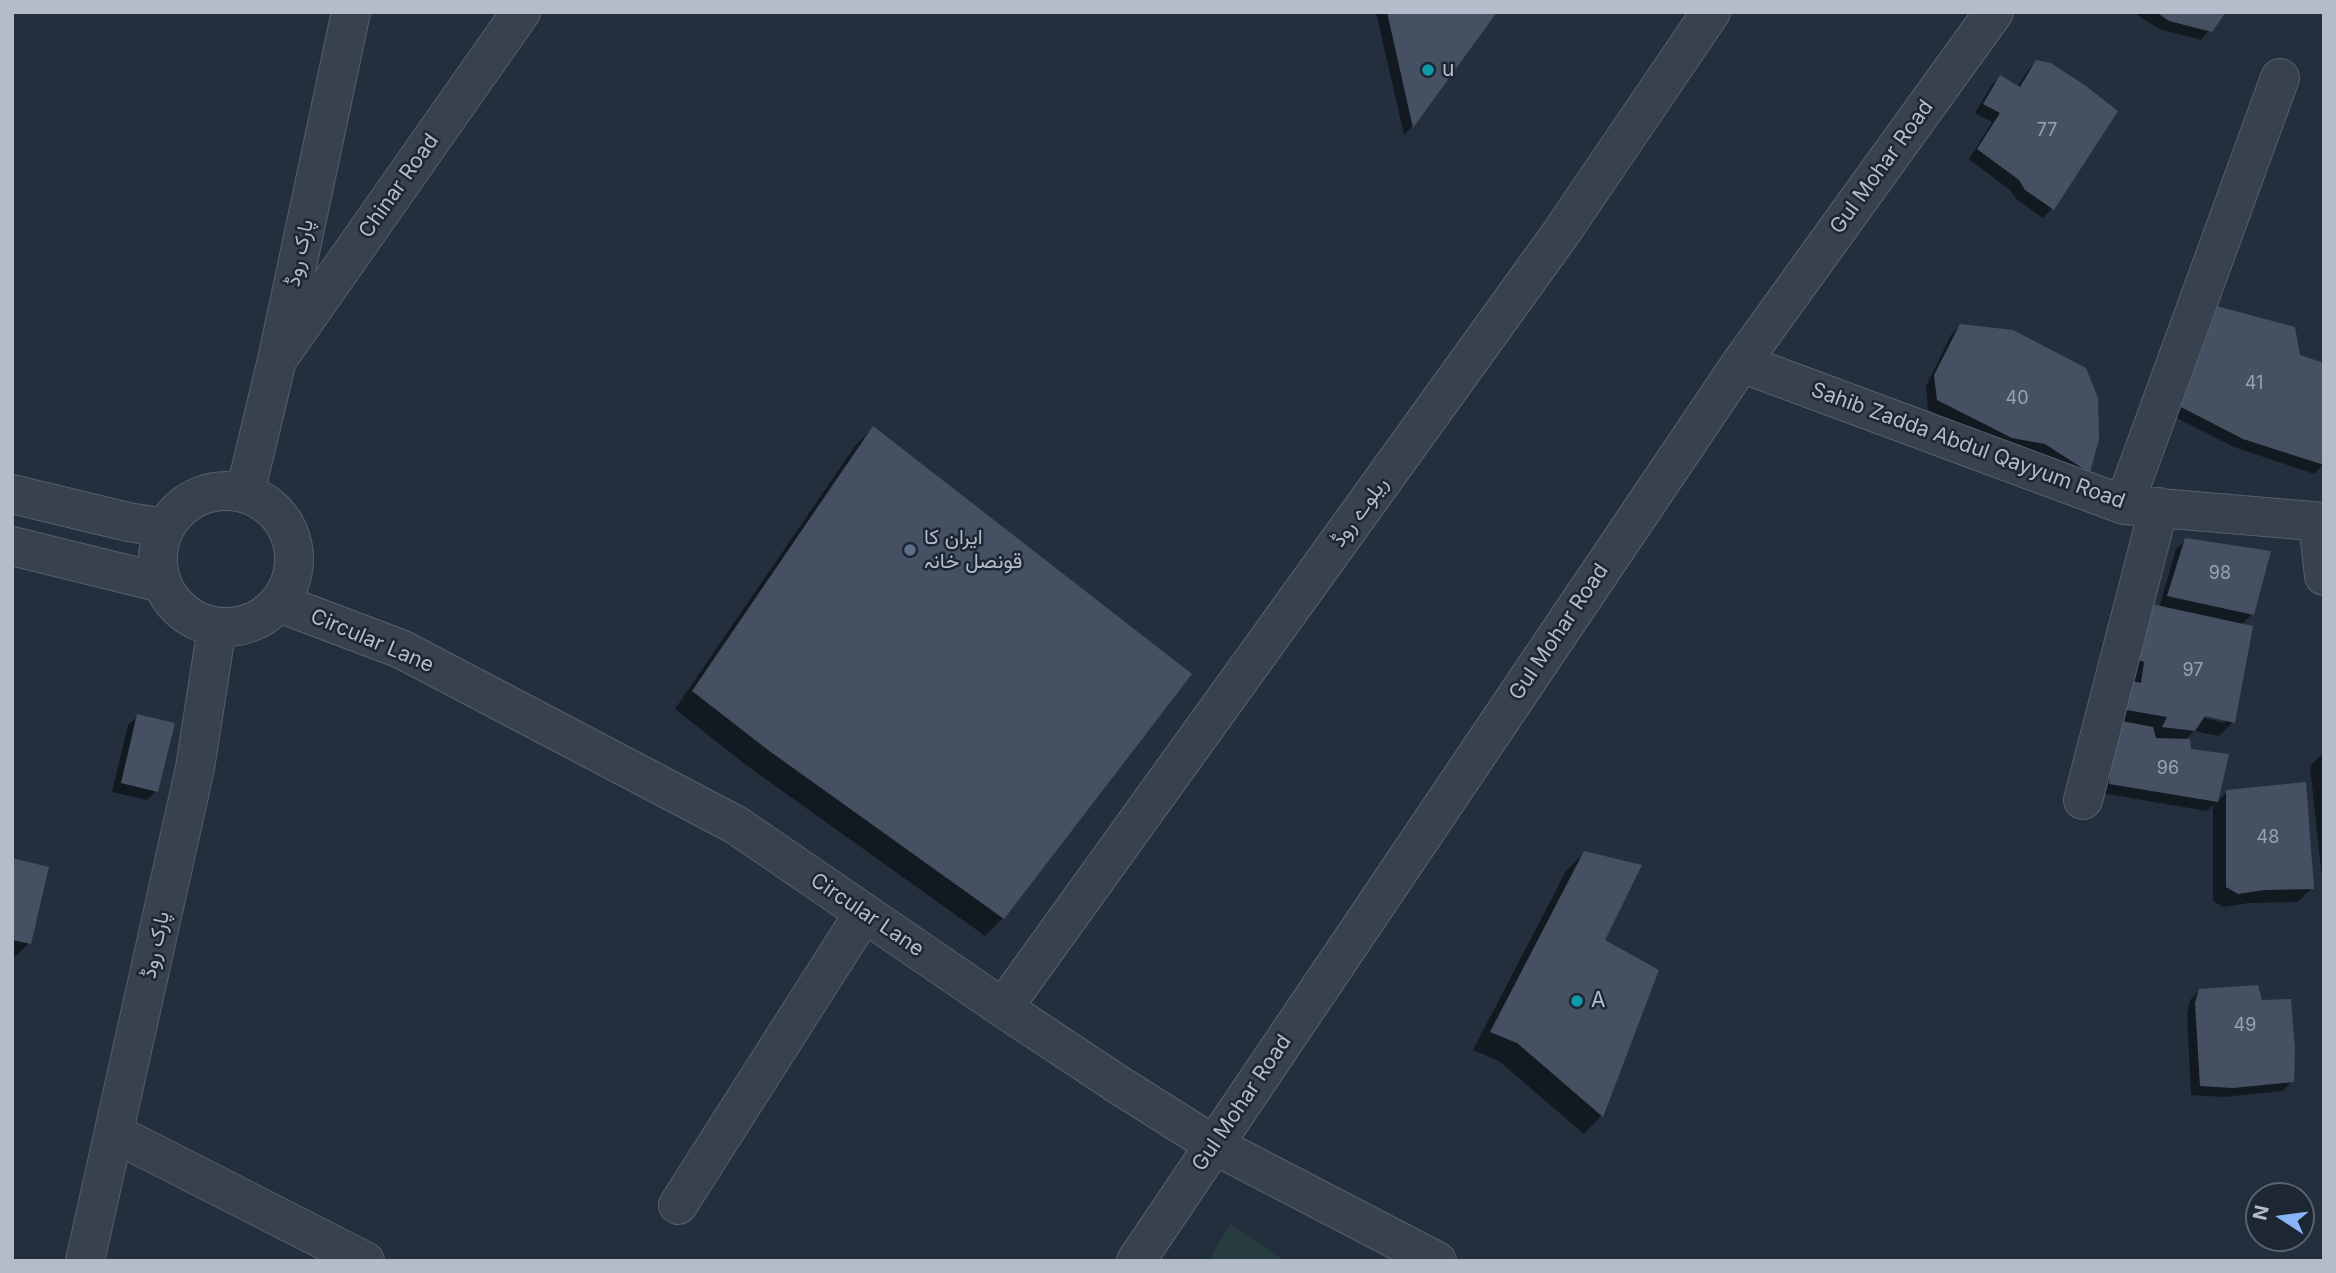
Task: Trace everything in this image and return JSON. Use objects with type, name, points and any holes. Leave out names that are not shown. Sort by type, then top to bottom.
[{"type":"street","name":"پارک روڈ","points":[[245,493],[277,360],[351,12]]},
{"type":"street","name":"Chinar Road","points":[[277,360],[521,12]]},
{"type":"street","name":"ریلوے روڈ","points":[[1003,1008],[1560,233],[1711,12]]},
{"type":"street","name":"Gul Mohar Road","points":[[1136,1261],[1741,363],[1994,12]]},
{"type":"street","points":[[2083,800],[2142,506],[2280,78]]},
{"type":"street","name":"Sahib Zadda Abdul Qayyum Road","points":[[1741,363],[2142,506],[2321,523]]},
{"type":"street","points":[[225,491],[245,493],[274,510],[291,539],[294,556],[288,588],[279,603],[251,623],[217,627],[195,620],[169,597],[162,583],[158,557],[165,528],[186,504],[204,495],[225,491]]},
{"type":"street","points":[[12,494],[128,522],[165,528]]},
{"type":"street","points":[[2321,523],[2324,576]]},
{"type":"street","points":[[12,546],[162,583]]},
{"type":"street","name":"Circular Lane","points":[[279,603],[401,649],[736,825],[1003,1008],[1214,1145],[1437,1261]]},
{"type":"street","name":"پارک روڈ","points":[[85,1261],[195,768],[217,627]]},
{"type":"street","points":[[678,1205],[864,913]]},
{"type":"street","points":[[114,1133],[365,1261]]},
{"type":"green space","points":[[1231,1224],[1284,1261],[1208,1261]]},
{"type":"building","name":"u","points":[[1387,12],[1497,12],[1413,128]]},
{"type":"building","points":[[2156,12],[2226,12],[2212,32],[2169,21]]},
{"type":"building","points":[[2036,60],[2051,63],[2118,111],[2054,210],[2025,190],[2019,180],[1977,149],[2000,113],[1983,104],[2000,75],[2020,87]]},
{"type":"building","points":[[2209,304],[2295,327],[2300,355],[2324,363],[2324,465],[2243,439],[2177,405]]},
{"type":"building","points":[[1960,324],[2013,330],[2086,368],[2098,398],[2099,439],[2090,473],[2045,444],[2012,438],[1937,400],[1934,375]]},
{"type":"building","name":"ایران کا قونصل خانہ","points":[[873,426],[1192,674],[1004,919],[768,750],[692,691]]},
{"type":"building","points":[[2185,538],[2271,551],[2254,615],[2167,596]]},
{"type":"building","points":[[2142,602],[2253,626],[2235,723],[2205,716],[2195,731],[2162,727],[2167,717],[2115,708],[2123,679],[2141,683],[2144,662],[2137,659]]},
{"type":"building","points":[[137,714],[175,723],[158,792],[121,783]]},
{"type":"building","points":[[2116,720],[2153,727],[2156,738],[2190,739],[2191,749],[2229,754],[2218,802],[2109,784]]},
{"type":"building","points":[[2306,782],[2314,889],[2264,890],[2238,894],[2226,887],[2226,790]]},
{"type":"building","name":"A","points":[[1584,851],[1642,865],[1605,940],[1659,970],[1603,1117],[1517,1043],[1490,1032]]},
{"type":"building","points":[[12,858],[49,867],[31,944],[12,940]]},
{"type":"building","points":[[2258,985],[2262,1000],[2291,999],[2295,1050],[2294,1082],[2233,1088],[2200,1086],[2195,1003],[2199,989]]},
{"type":"place","name":"u","points":[[1428,70]]},
{"type":"place","name":"ایران کا قونصل خانہ","points":[[910,550]]},
{"type":"place","name":"A","points":[[1577,1001]]}]
